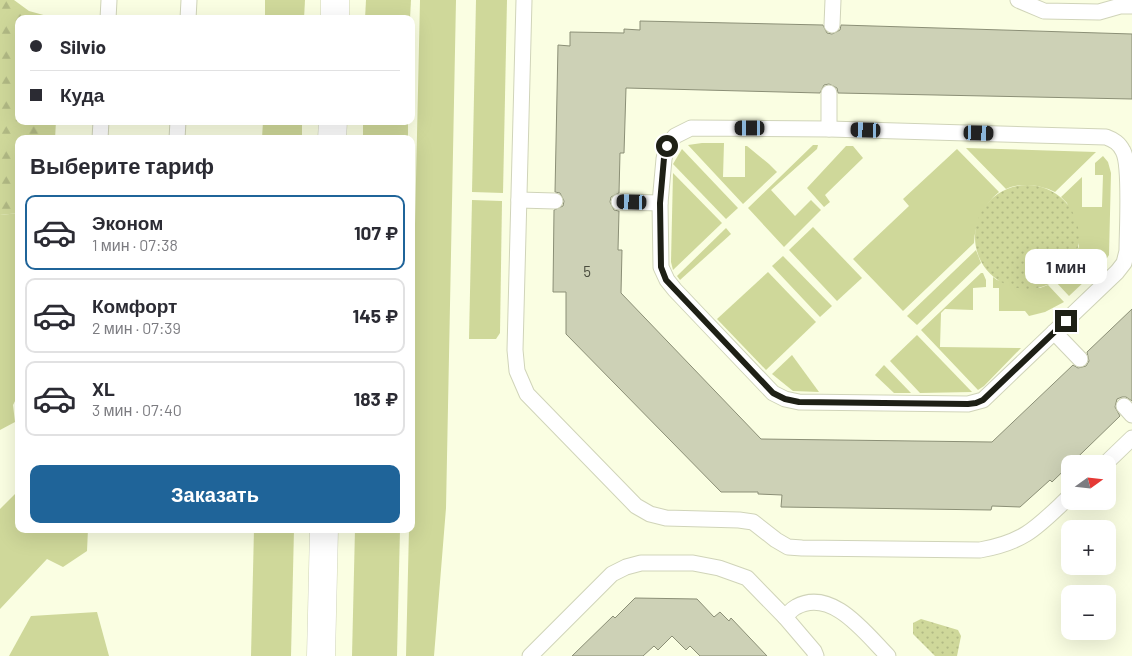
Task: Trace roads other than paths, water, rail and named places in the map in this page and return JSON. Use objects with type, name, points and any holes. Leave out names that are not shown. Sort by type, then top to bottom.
[{"type":"street","points":[[335,0],[335,15]]},
{"type":"street","points":[[321,656],[324,533]]},
{"type":"lane","points":[[108,15],[109,0]]},
{"type":"lane","points":[[188,15],[189,0]]},
{"type":"lane","points":[[524,0],[515,350],[517,371],[527,394],[636,506],[650,514],[666,518],[753,522],[788,547],[980,550],[1000,547],[1018,540],[1034,530],[1061,504]]},
{"type":"lane","points":[[832,25],[833,0]]},
{"type":"lane","points":[[1018,0],[1044,11],[1099,12],[1120,6],[1132,6]]},
{"type":"lane","points":[[829,129],[830,93]]},
{"type":"lane","points":[[691,128],[829,129],[1106,137],[1117,142],[1124,153],[1127,168],[1127,251],[1124,263],[1117,272],[983,400],[976,403],[842,403],[799,402],[785,399],[773,393],[666,280],[661,267],[660,203],[664,158],[667,146],[675,136],[691,128]]},
{"type":"lane","points":[[519,200],[555,201]]},
{"type":"lane","points":[[619,202],[660,203]]},
{"type":"lane","points":[[1054,332],[1080,359]]},
{"type":"lane","points":[[1114,455],[1132,438]]},
{"type":"lane","points":[[530,656],[612,574],[626,567],[641,563],[693,563],[719,568],[747,578],[785,617],[814,651],[816,656]]},
{"type":"lane","points":[[785,617],[796,607],[811,602],[827,603],[843,611],[888,656]]}]
